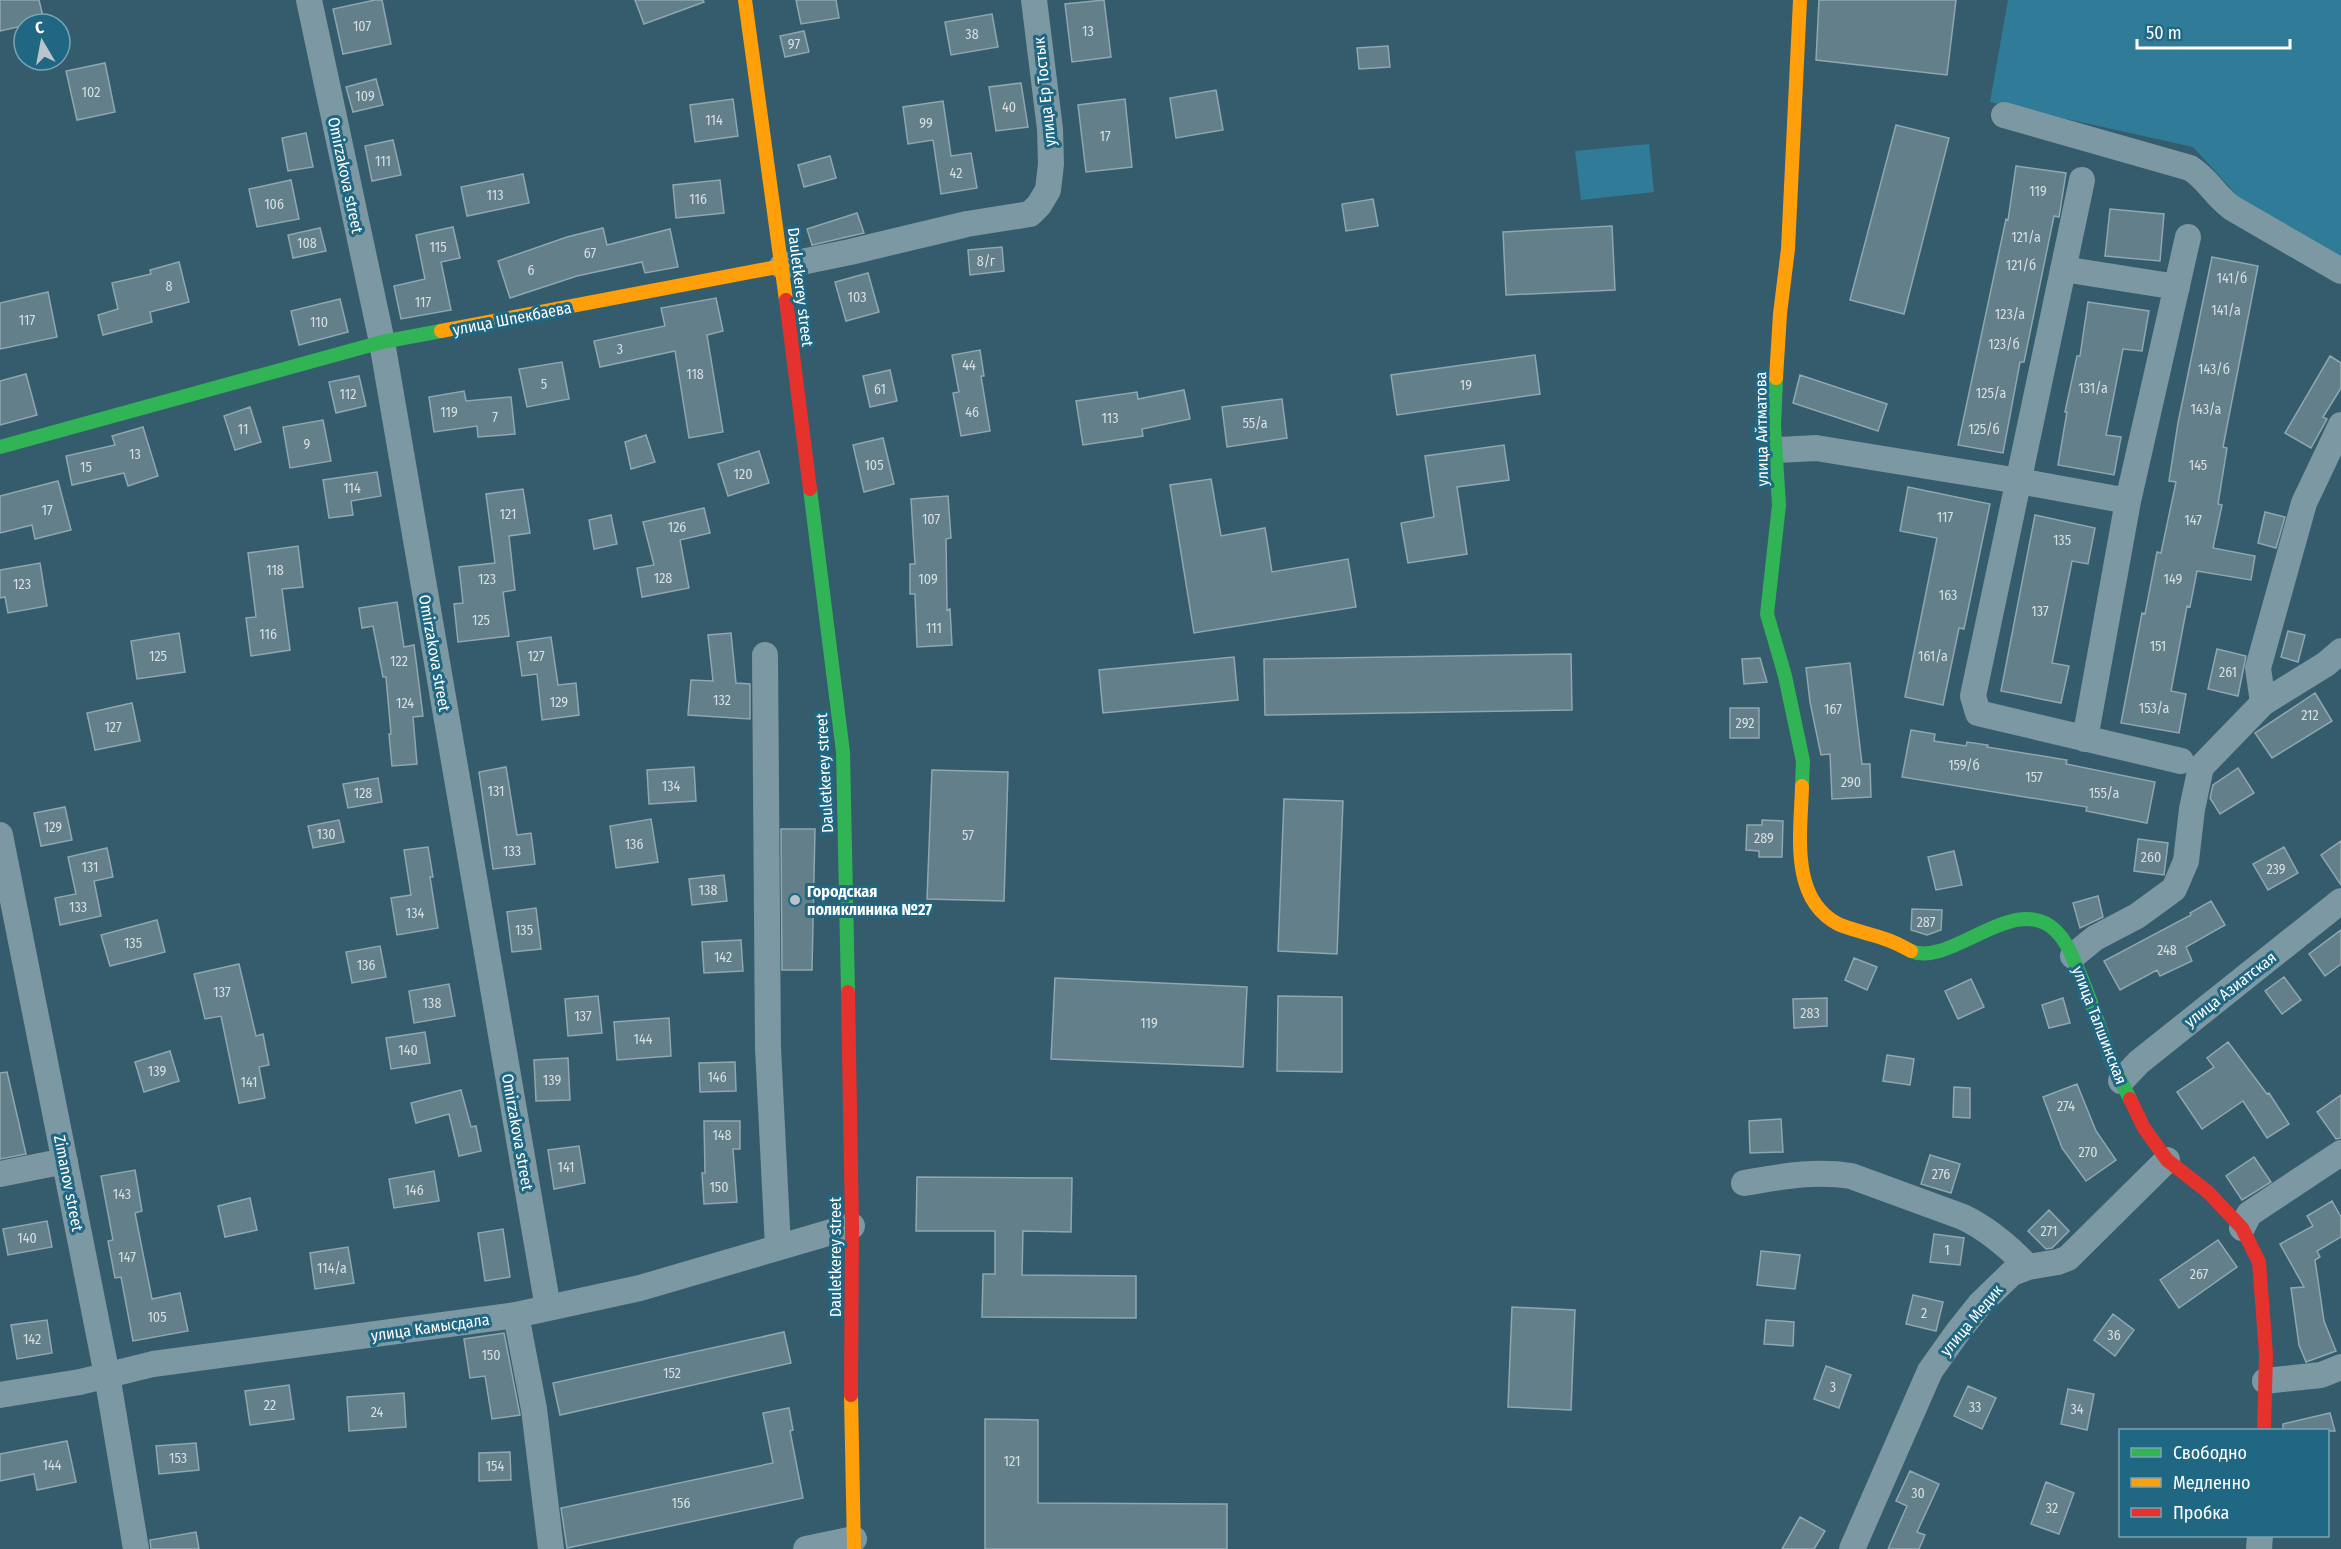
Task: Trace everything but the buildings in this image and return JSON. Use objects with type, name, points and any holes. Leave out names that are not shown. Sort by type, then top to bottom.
[{"type":"street","name":"Omirzakova street","points":[[309,0],[382,342],[548,1308]]},
{"type":"street","name":"Dauletkerey street","points":[[745,0],[782,266],[843,752],[852,1226],[851,1426],[854,1544]]},
{"type":"street","name":"улица Ер Тостык","points":[[1030,214],[1048,190],[1051,164],[1050,129],[1034,0]]},
{"type":"street","name":"улица Айтматова","points":[[1800,0],[1788,249],[1776,371],[1774,426],[1779,505],[1767,614],[1785,676],[1803,761],[1802,853]]},
{"type":"street","points":[[2004,115],[2190,168],[2202,175],[2218,198],[2232,208],[2341,271]]},
{"type":"street","points":[[2082,180],[1973,696],[1978,713],[2181,761]]},
{"type":"street","name":"улица Шпекбаева","points":[[0,447],[382,342],[782,266],[967,224],[1030,214]]},
{"type":"street","points":[[2085,738],[2128,501],[2188,237]]},
{"type":"street","points":[[2063,269],[2176,287]]},
{"type":"street","points":[[2263,703],[2258,668],[2304,503],[2341,425]]},
{"type":"street","points":[[1776,450],[1816,448],[2128,501]]},
{"type":"street","points":[[2073,956],[2095,938],[2137,916],[2174,889],[2186,861],[2192,809],[2201,767],[2263,703],[2326,664],[2341,651]]},
{"type":"street","points":[[765,655],[768,1048],[778,1247]]},
{"type":"street","name":"Zimanov street","points":[[0,835],[107,1375],[135,1540]]},
{"type":"street","name":"улица Талшинская","points":[[1802,853],[1806,888],[1818,910],[1839,924],[1883,938],[1919,954],[1937,953],[1987,928],[2031,918],[2048,923],[2064,939],[2100,1023],[2112,1063],[2144,1128],[2167,1160],[2208,1192],[2242,1228],[2259,1262],[2266,1354],[2264,1429]]},
{"type":"street","name":"улица Азиатская","points":[[2121,1081],[2139,1062],[2341,901]]},
{"type":"street","points":[[2242,1228],[2249,1214],[2341,1153]]},
{"type":"street","name":"улица Медик","points":[[1852,1549],[1930,1371],[1957,1332],[1980,1304],[2012,1273],[2068,1258],[2167,1160]]},
{"type":"street","points":[[0,1174],[65,1161]]},
{"type":"street","points":[[1744,1183],[1804,1173],[1851,1176],[1963,1216],[1978,1224],[2014,1252],[2028,1267]]},
{"type":"street","name":"улица Камысдала","points":[[0,1395],[43,1389],[153,1364],[516,1315],[640,1288],[852,1226]]},
{"type":"street","points":[[516,1315],[534,1409],[551,1549]]},
{"type":"street","points":[[2265,1381],[2321,1375],[2341,1367]]},
{"type":"street","points":[[806,1549],[854,1544]]},
{"type":"shaded area","points":[[2008,0],[2341,0],[2341,266],[2256,216],[2193,147],[1990,102]]},
{"type":"shaded area","points":[[1649,144],[1654,192],[1581,200],[1575,151]]},
{"type":"traffic: fast","points":[[0,447],[382,342],[441,331]]},
{"type":"traffic: fast","points":[[1776,378],[1774,426],[1779,505],[1767,614],[1785,676],[1803,761],[1802,786]]},
{"type":"traffic: fast","points":[[810,489],[843,752],[848,992]]},
{"type":"traffic: fast","points":[[1911,951],[1927,953],[1945,949],[2003,924],[2022,919],[2040,921],[2056,931],[2065,942],[2086,988],[2112,1062],[2130,1099]]},
{"type":"traffic: slow","points":[[745,0],[786,300]]},
{"type":"traffic: slow","points":[[1776,378],[1780,314],[1788,249],[1800,0]]},
{"type":"traffic: slow","points":[[441,331],[782,266]]},
{"type":"traffic: slow","points":[[1802,786],[1801,862],[1812,898],[1822,912],[1838,924],[1911,951]]},
{"type":"traffic: slow","points":[[851,1395],[854,1549]]},
{"type":"traffic: jam","points":[[786,300],[810,489]]},
{"type":"traffic: jam","points":[[848,992],[852,1226],[851,1395]]},
{"type":"traffic: jam","points":[[2130,1099],[2144,1128],[2167,1160],[2208,1192],[2242,1228],[2259,1262],[2266,1354],[2264,1429]]},
{"type":"place","name":"Городская поликлиника №27","points":[[795,900]]}]
